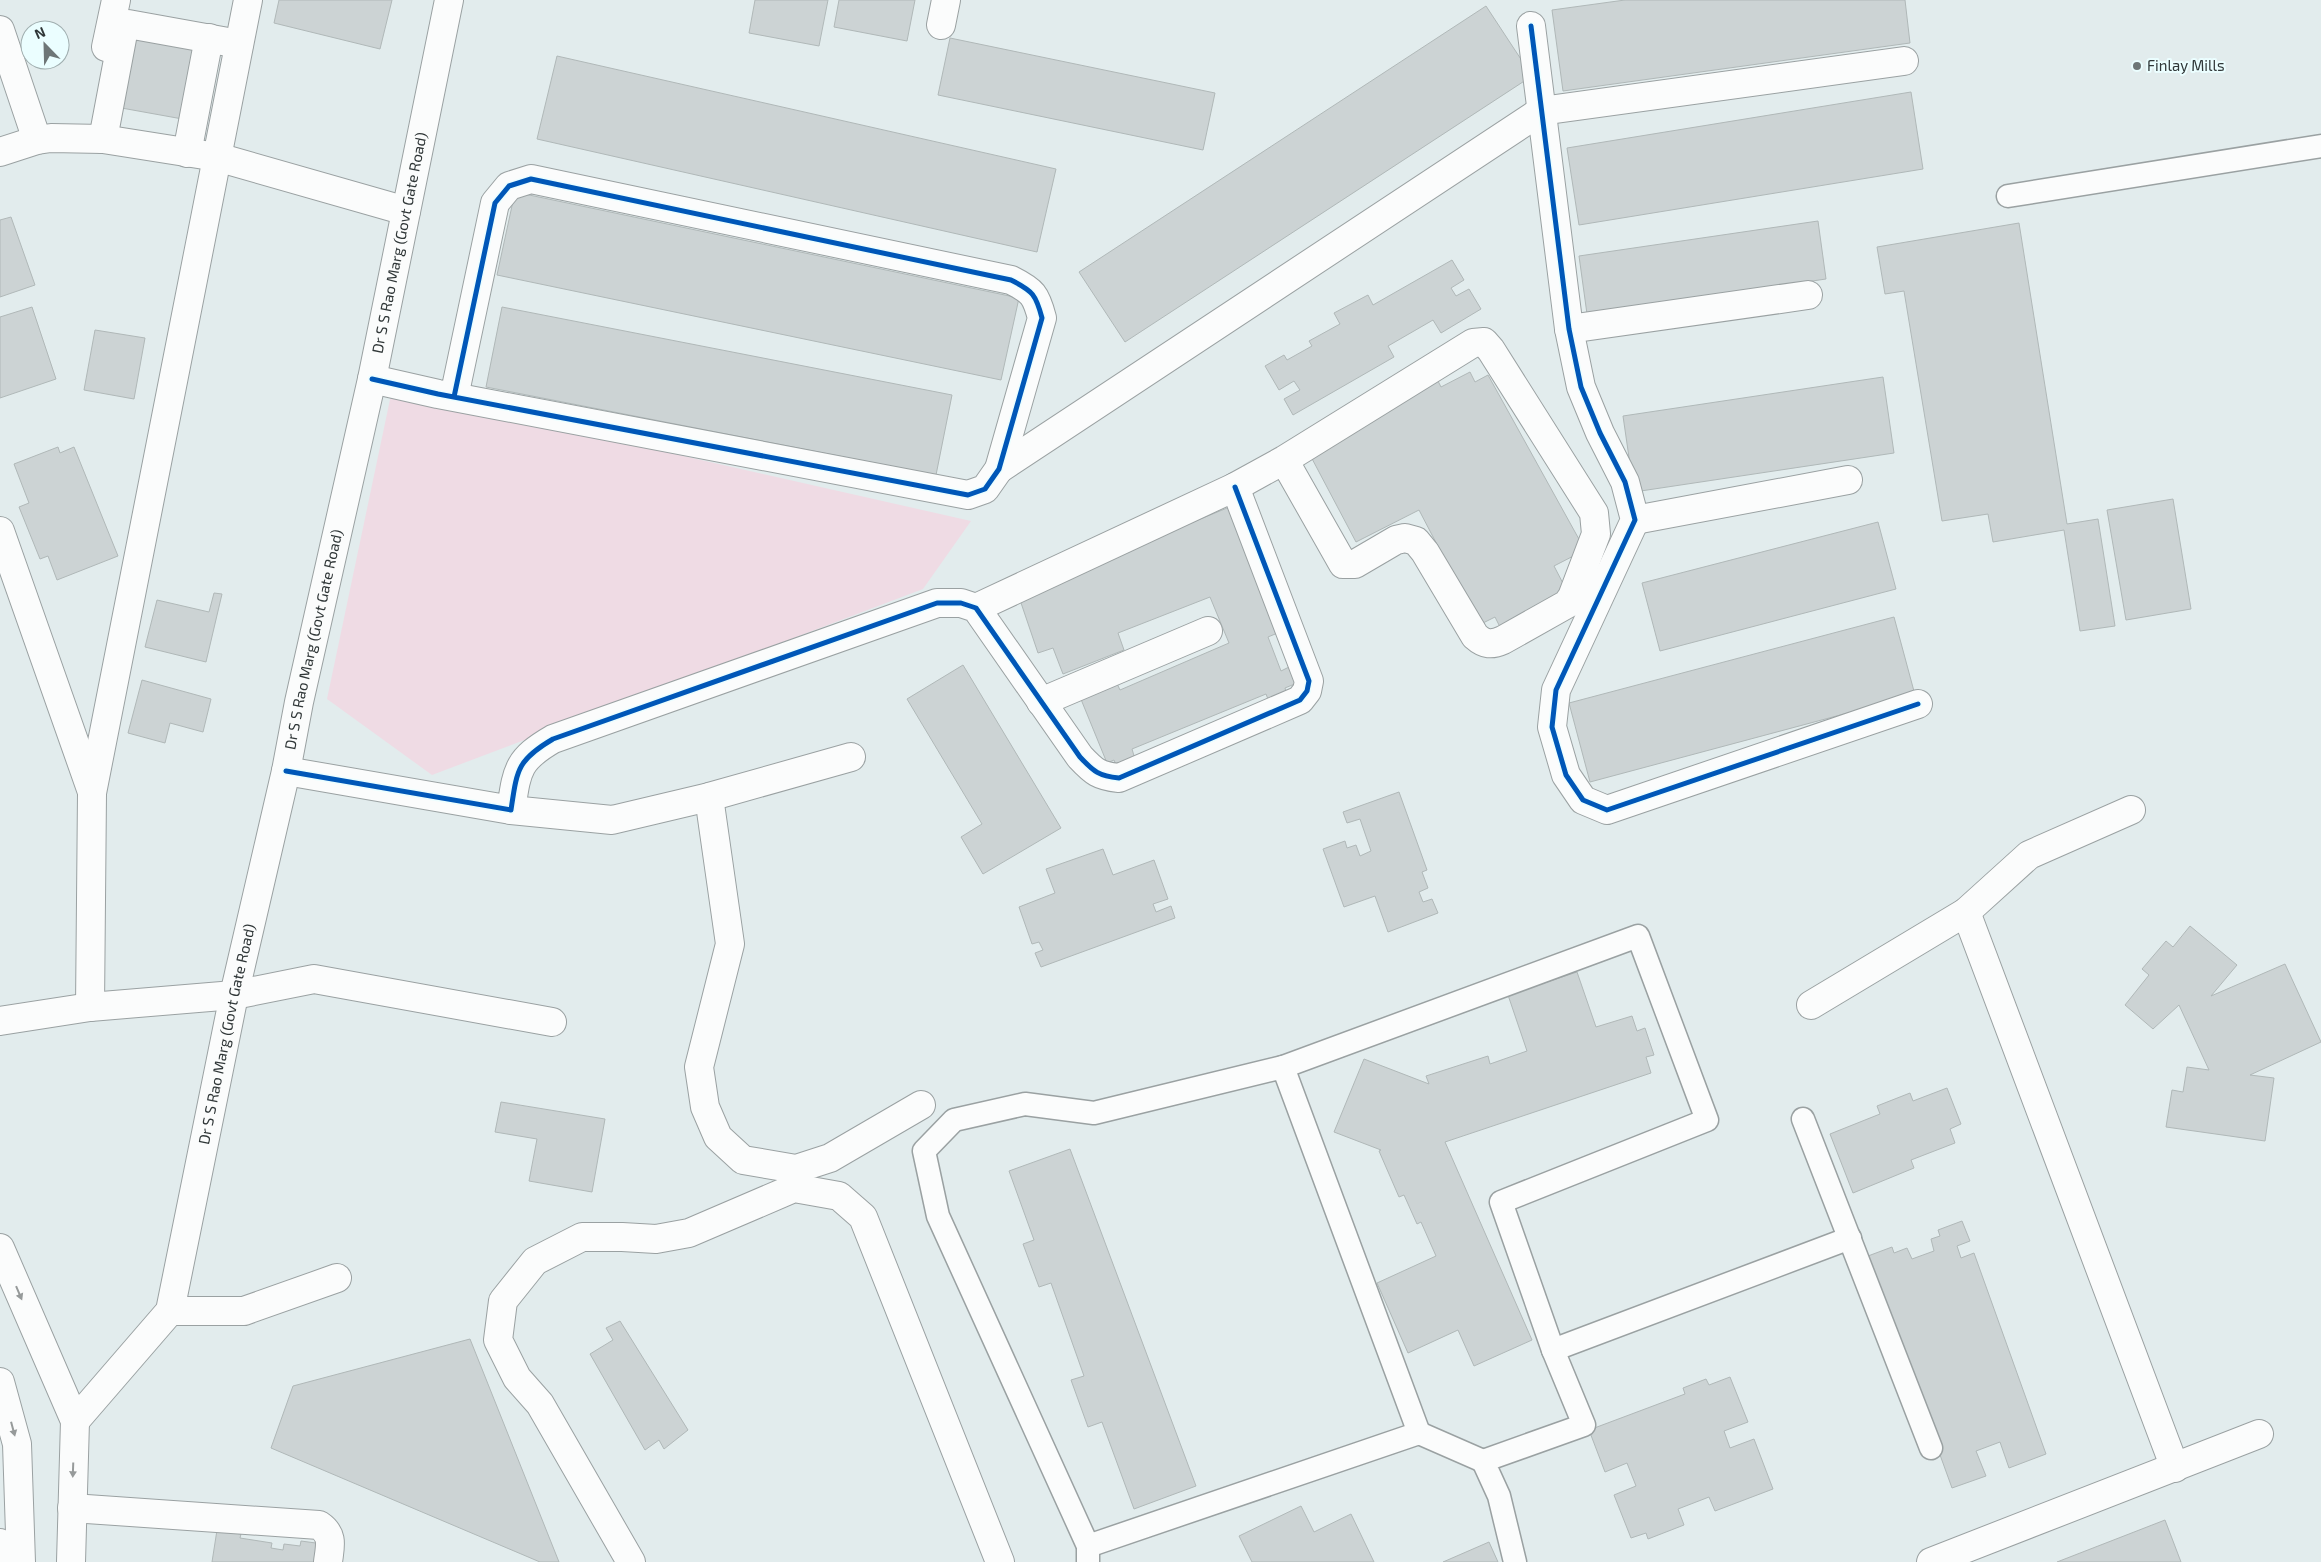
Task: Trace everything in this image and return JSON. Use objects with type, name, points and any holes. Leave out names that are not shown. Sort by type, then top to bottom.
[{"type":"main road","points":[[94,138],[116,0]]},
{"type":"main road","points":[[90,1006],[92,793],[248,0]]},
{"type":"main road","name":"Dr S S Rao Marg (Govt Gate Road)","points":[[75,1421],[170,1312],[234,995],[286,771],[299,702],[372,379],[449,0]]},
{"type":"main road","points":[[94,138],[125,26],[130,24],[239,44]]},
{"type":"main road","points":[[1531,26],[1569,329],[1581,387],[1600,433],[1625,482],[1635,520],[1556,690],[1552,727],[1566,775],[1583,800],[1607,810],[1918,704]]},
{"type":"main road","points":[[0,30],[37,140]]},
{"type":"main road","points":[[187,153],[209,38]]},
{"type":"main road","points":[[999,469],[1541,111],[1904,61]]},
{"type":"main road","points":[[0,152],[37,140],[94,138],[217,157],[406,210]]},
{"type":"main road","points":[[372,379],[454,397],[968,495],[985,489],[999,469],[1042,318],[1038,299],[1028,288],[1011,280],[531,179],[510,186],[495,203],[454,397]]},
{"type":"main road","points":[[1569,329],[1808,295]]},
{"type":"main road","points":[[976,608],[1235,487],[1284,460],[1473,343],[1484,342],[1594,513],[1596,534],[1572,597],[1567,604],[1504,640],[1493,644],[1482,643],[1475,636],[1425,552],[1416,541],[1405,538],[1396,540],[1355,564],[1343,564],[1284,460]]},
{"type":"main road","points":[[1635,520],[1848,480]]},
{"type":"main road","points":[[512,810],[516,775],[531,752],[553,739],[937,602],[961,603],[976,608],[1041,702],[1091,769],[1102,776],[1119,778],[1300,700],[1307,691],[1309,681],[1235,487]]},
{"type":"main road","points":[[0,531],[92,793]]},
{"type":"main road","points":[[1041,702],[1208,632]]},
{"type":"main road","points":[[286,771],[512,810],[612,820],[709,796],[851,757]]},
{"type":"main road","points":[[709,796],[730,944],[699,1067],[705,1107],[718,1137],[743,1160],[796,1169],[830,1158],[921,1105]]},
{"type":"main road","points":[[1811,1005],[1966,912],[2029,855],[2131,810]]},
{"type":"main road","points":[[1966,912],[2174,1468]]},
{"type":"main road","points":[[0,1020],[90,1006],[234,995],[314,979],[552,1022]]},
{"type":"main road","points":[[631,1562],[540,1404],[517,1378],[498,1340],[502,1301],[535,1261],[582,1237],[622,1236],[656,1239],[689,1233],[794,1188],[839,1196],[863,1217],[1000,1562]]},
{"type":"main road","points":[[0,1248],[75,1421],[71,1562]]},
{"type":"main road","points":[[170,1312],[244,1311],[336,1278]]},
{"type":"main road","points":[[0,1382],[17,1444],[21,1562]]},
{"type":"main road","points":[[1931,1562],[2259,1434]]},
{"type":"main road","points":[[72,1508],[319,1525],[327,1530],[331,1540],[328,1562]]},
{"type":"main road","points":[[0,1543],[1,1562]]},
{"type":"lane","points":[[2008,196],[2321,146]]},
{"type":"lane","points":[[1483,1461],[1584,1424],[1554,1350],[1501,1202],[1707,1120],[1638,936],[1283,1067],[1094,1113],[1025,1104],[954,1120],[924,1151],[938,1216],[1088,1554],[1420,1433],[1483,1461],[1499,1496],[1515,1562]]},
{"type":"lane","points":[[1283,1067],[1420,1433]]},
{"type":"lane","points":[[1803,1119],[1931,1448]]},
{"type":"lane","points":[[1554,1350],[1850,1238]]},
{"type":"shaded area","points":[[392,390],[971,521],[923,589],[432,775],[327,699]]},
{"type":"building","points":[[279,0],[392,0],[380,49],[274,23]]},
{"type":"building","points":[[755,0],[828,0],[819,46],[749,33]]},
{"type":"building","points":[[839,0],[915,0],[907,41],[834,27]]},
{"type":"building","points":[[1625,0],[1905,0],[1910,43],[1563,91],[1552,10]]},
{"type":"building","points":[[1486,6],[1532,76],[1125,342],[1079,272]]},
{"type":"building","points":[[130,29],[203,42],[188,120],[116,107]]},
{"type":"building","points":[[950,38],[1215,93],[1203,150],[938,95]]},
{"type":"building","points":[[557,56],[1056,169],[1037,252],[537,139]]},
{"type":"building","points":[[1911,92],[1923,169],[1579,225],[1567,148]]},
{"type":"building","points":[[515,192],[1019,298],[1001,380],[497,275]]},
{"type":"building","points":[[11,217],[35,285],[0,297],[0,220]]},
{"type":"building","points":[[1818,221],[1826,279],[1587,314],[1579,256]]},
{"type":"building","points":[[2019,223],[2067,524],[2098,519],[2115,626],[2080,631],[2064,530],[1993,542],[1988,514],[1942,521],[1904,291],[1885,294],[1877,247]]},
{"type":"building","points":[[1452,260],[1464,280],[1451,288],[1456,296],[1469,289],[1481,309],[1441,333],[1433,320],[1388,346],[1394,357],[1293,415],[1284,399],[1300,390],[1294,381],[1279,390],[1265,366],[1284,355],[1287,360],[1312,346],[1309,341],[1340,324],[1334,313],[1368,295],[1373,305]]},
{"type":"building","points":[[32,307],[56,379],[0,398],[0,317]]},
{"type":"building","points":[[502,307],[952,395],[936,475],[486,387]]},
{"type":"building","points":[[95,330],[145,338],[134,399],[84,390]]},
{"type":"building","points":[[1470,372],[1475,382],[1488,375],[1585,550],[1554,566],[1568,593],[1501,629],[1495,617],[1479,625],[1419,510],[1356,542],[1309,453],[1437,379],[1441,387]]},
{"type":"building","points":[[1883,377],[1894,453],[1634,492],[1623,416]]},
{"type":"building","points":[[58,447],[60,453],[74,447],[118,556],[57,580],[48,556],[40,559],[19,507],[29,503],[14,464]]},
{"type":"building","points":[[2173,499],[2191,609],[2126,620],[2107,510]]},
{"type":"building","points":[[1232,506],[1280,632],[1268,637],[1281,671],[1291,666],[1297,683],[1285,688],[1288,699],[1271,707],[1266,694],[1132,749],[1137,766],[1119,773],[1114,760],[1107,763],[1078,692],[1114,677],[1120,690],[1229,643],[1210,597],[1118,633],[1124,650],[1063,674],[1053,648],[1038,653],[1018,594]]},
{"type":"building","points":[[1878,522],[1896,589],[1660,651],[1642,583]]},
{"type":"building","points":[[214,593],[222,594],[206,662],[145,647],[157,600],[209,612]]},
{"type":"building","points":[[1894,617],[1915,695],[1590,782],[1569,703]]},
{"type":"building","points":[[963,665],[1061,828],[983,874],[961,837],[982,824],[907,699]]},
{"type":"building","points":[[142,680],[211,699],[203,732],[170,723],[165,743],[128,733]]},
{"type":"building","points":[[1399,792],[1427,870],[1422,872],[1428,888],[1419,892],[1423,902],[1432,899],[1438,913],[1388,932],[1375,896],[1344,907],[1323,849],[1345,841],[1347,848],[1356,845],[1360,856],[1371,851],[1360,819],[1347,823],[1343,812]]},
{"type":"building","points":[[1103,849],[1113,875],[1154,860],[1168,899],[1153,904],[1156,912],[1171,906],[1175,918],[1041,967],[1035,953],[1043,950],[1039,942],[1032,944],[1019,907],[1055,893],[1046,869]]},
{"type":"building","points":[[2190,926],[2237,965],[2211,996],[2285,964],[2321,1042],[2250,1075],[2274,1078],[2265,1141],[2166,1127],[2172,1090],[2183,1092],[2187,1067],[2209,1070],[2179,1005],[2153,1029],[2125,1005],[2149,975],[2142,969],[2166,941],[2173,947]]},
{"type":"building","points":[[1577,972],[1596,1027],[1632,1016],[1637,1031],[1645,1028],[1654,1055],[1646,1057],[1651,1073],[1445,1142],[1532,1340],[1474,1366],[1458,1330],[1408,1353],[1377,1283],[1436,1256],[1421,1222],[1417,1224],[1404,1195],[1399,1197],[1379,1151],[1381,1150],[1334,1132],[1364,1059],[1429,1084],[1426,1076],[1488,1056],[1490,1064],[1527,1051],[1508,995]]},
{"type":"building","points":[[1947,1088],[1961,1124],[1950,1129],[1955,1143],[1911,1160],[1914,1168],[1853,1193],[1830,1134],[1880,1114],[1877,1106],[1910,1093],[1913,1101]]},
{"type":"building","points":[[501,1102],[605,1119],[592,1192],[529,1181],[537,1139],[495,1132]]},
{"type":"building","points":[[1070,1149],[1196,1486],[1134,1509],[1102,1422],[1088,1427],[1071,1380],[1084,1376],[1051,1283],[1039,1287],[1023,1244],[1034,1240],[1009,1171]]},
{"type":"building","points":[[1962,1221],[1970,1241],[1957,1246],[1961,1258],[1974,1253],[2046,1454],[2009,1468],[2000,1442],[1976,1451],[1986,1476],[1952,1488],[1868,1256],[1892,1247],[1894,1253],[1907,1248],[1912,1259],[1934,1251],[1931,1239],[1940,1236],[1938,1230]]},
{"type":"building","points":[[620,1321],[688,1430],[664,1449],[659,1440],[645,1450],[590,1354],[613,1340],[606,1328]]},
{"type":"building","points":[[470,1339],[559,1562],[540,1562],[271,1448],[293,1386]]},
{"type":"building","points":[[1730,1377],[1748,1422],[1724,1431],[1730,1448],[1754,1439],[1773,1489],[1715,1511],[1709,1497],[1678,1509],[1684,1525],[1648,1539],[1646,1533],[1631,1538],[1614,1495],[1636,1486],[1627,1463],[1605,1472],[1589,1430],[1685,1394],[1683,1388],[1706,1379],[1709,1385]]},
{"type":"building","points":[[1301,1506],[1314,1532],[1351,1514],[1374,1562],[1252,1562],[1239,1536]]},
{"type":"building","points":[[2165,1520],[2181,1562],[2057,1562]]},
{"type":"building","points":[[217,1530],[241,1534],[240,1538],[272,1543],[271,1548],[283,1550],[284,1544],[300,1546],[301,1541],[323,1544],[321,1562],[212,1562]]},
{"type":"building","points":[[1489,1542],[1498,1562],[1443,1562]]},
{"type":"cycle path","points":[[1531,26],[1569,329],[1581,387],[1600,433],[1625,482],[1635,520],[1556,690],[1552,727],[1566,775],[1583,800],[1607,810],[1918,704]]},
{"type":"cycle path","points":[[372,379],[438,394],[968,495],[985,489],[999,469],[1042,318],[1038,304],[1032,294],[1011,280],[531,179],[509,186],[495,203],[454,397]]},
{"type":"cycle path","points":[[286,771],[511,810],[517,775],[525,760],[541,746],[553,739],[937,603],[961,603],[976,608],[1080,757],[1097,772],[1119,778],[1300,700],[1307,691],[1309,681],[1235,487]]},
{"type":"place","name":"Finlay Mills","points":[[2137,66]]}]
